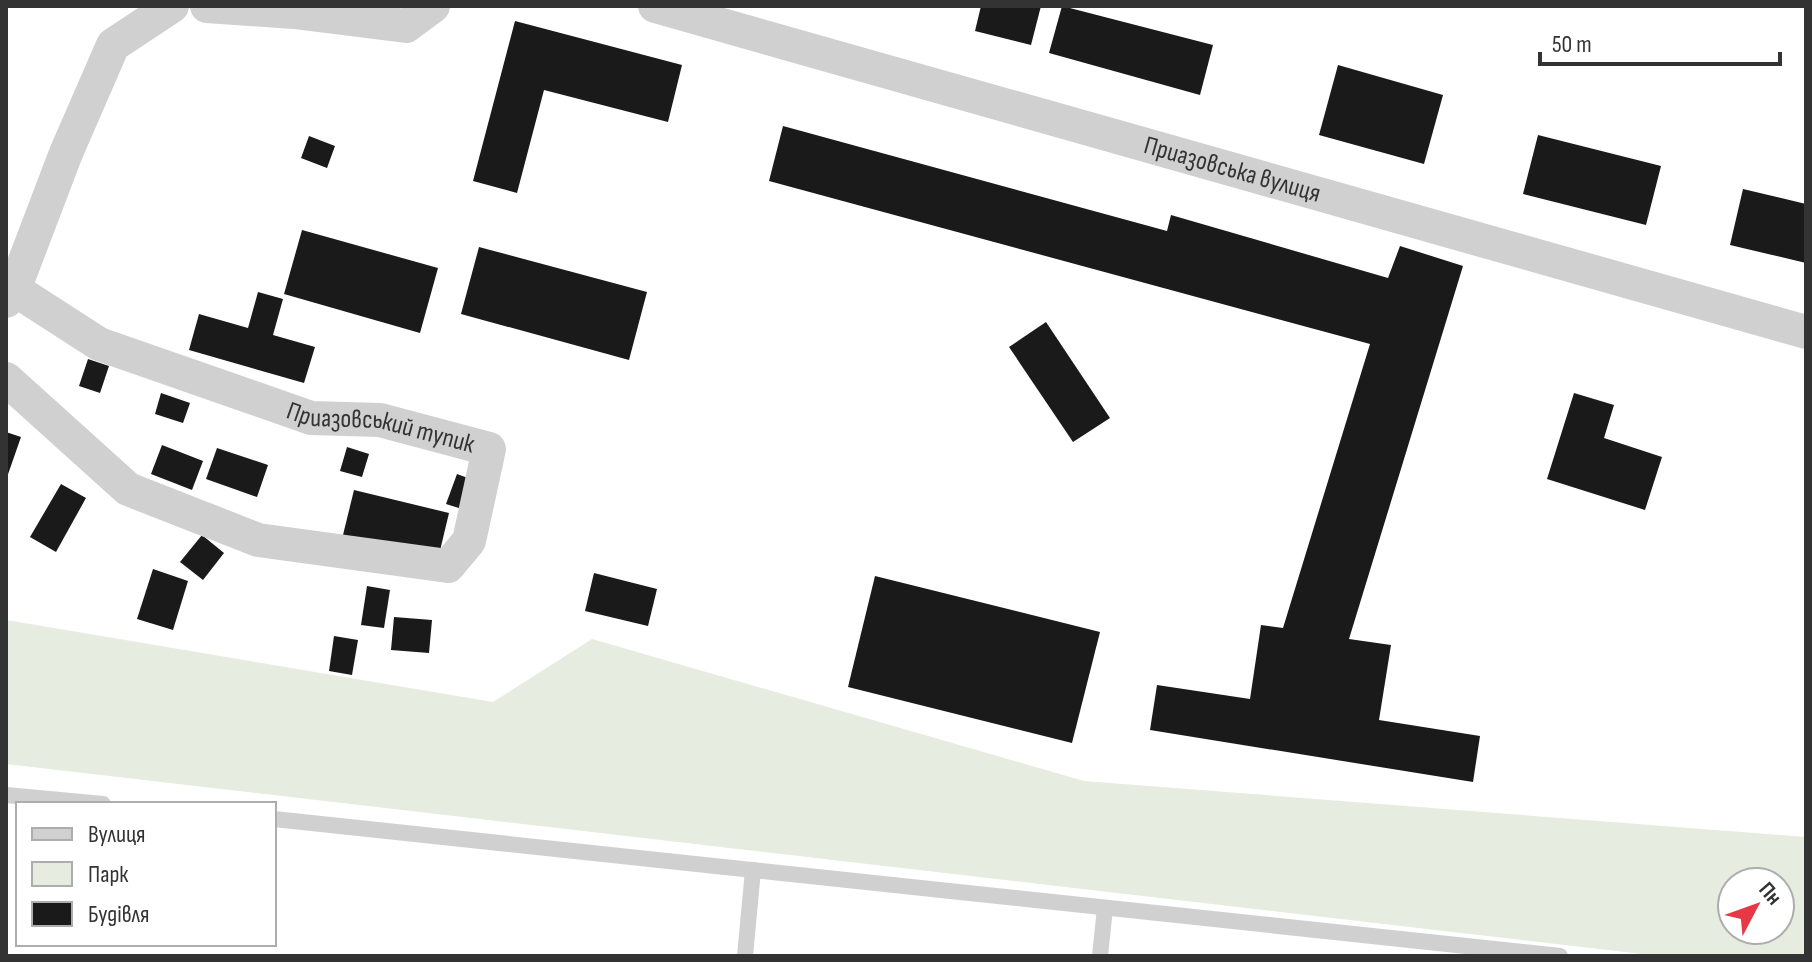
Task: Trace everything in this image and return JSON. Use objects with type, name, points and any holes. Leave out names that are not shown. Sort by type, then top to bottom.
[{"type":"street","name":"Приазовський тупик","points":[[6,379],[128,489],[258,540],[448,566],[469,541],[489,449],[380,420],[311,418],[99,344],[9,291],[113,45],[172,6]]},
{"type":"street","points":[[207,6],[294,12],[406,26],[433,6]]},
{"type":"street","name":"Приазовська вулиця","points":[[658,6],[1806,332]]},
{"type":"lane","points":[[6,795],[81,802]]},
{"type":"lane","points":[[276,819],[1560,956]]},
{"type":"lane","points":[[745,956],[753,870]]},
{"type":"lane","points":[[1100,956],[1105,908]]},
{"type":"green space","points":[[6,620],[493,702],[592,639],[1084,781],[1806,837],[1806,956],[1659,956],[6,764]]},
{"type":"building","points":[[981,6],[1041,6],[1031,45],[975,31]]},
{"type":"building","points":[[1062,6],[1213,45],[1200,95],[1049,53]]},
{"type":"building","points":[[515,21],[682,65],[668,122],[544,90],[517,193],[473,181]]},
{"type":"building","points":[[1338,65],[1443,95],[1424,164],[1319,135]]},
{"type":"building","points":[[783,126],[1167,231],[1171,215],[1388,278],[1400,246],[1463,266],[1349,639],[1391,645],[1379,720],[1480,736],[1473,782],[1150,730],[1157,685],[1250,699],[1261,625],[1283,628],[1370,344],[769,181]]},
{"type":"building","points":[[1538,135],[1661,166],[1646,225],[1523,194]]},
{"type":"building","points":[[309,136],[335,146],[327,168],[301,158]]},
{"type":"building","points":[[1743,189],[1806,204],[1806,263],[1730,245]]},
{"type":"building","points":[[302,230],[438,268],[420,333],[284,294]]},
{"type":"building","points":[[479,247],[647,292],[629,360],[461,314]]},
{"type":"building","points":[[258,292],[283,299],[273,335],[315,347],[304,383],[189,350],[199,314],[248,328]]},
{"type":"building","points":[[1046,322],[1110,418],[1073,442],[1009,347]]},
{"type":"building","points":[[88,359],[109,366],[100,393],[79,386]]},
{"type":"building","points":[[161,393],[190,403],[183,423],[155,414]]},
{"type":"building","points":[[1574,393],[1614,405],[1604,438],[1662,457],[1645,510],[1547,479]]},
{"type":"building","points":[[6,432],[21,437],[6,480]]},
{"type":"building","points":[[162,445],[203,461],[192,490],[151,474]]},
{"type":"building","points":[[347,447],[369,454],[362,477],[340,471]]},
{"type":"building","points":[[217,448],[268,465],[257,497],[206,479]]},
{"type":"building","points":[[457,474],[476,481],[465,510],[446,504]]},
{"type":"building","points":[[61,484],[86,498],[56,552],[30,537]]},
{"type":"building","points":[[354,490],[449,513],[438,559],[343,535]]},
{"type":"building","points":[[202,535],[224,553],[203,580],[180,562]]},
{"type":"building","points":[[153,569],[188,581],[173,630],[137,619]]},
{"type":"building","points":[[594,573],[657,589],[648,626],[585,611]]},
{"type":"building","points":[[875,576],[1100,632],[1072,743],[848,687]]},
{"type":"building","points":[[367,586],[390,590],[384,628],[361,625]]},
{"type":"building","points":[[394,617],[432,620],[429,653],[391,650]]},
{"type":"building","points":[[334,636],[358,640],[352,675],[329,671]]}]
